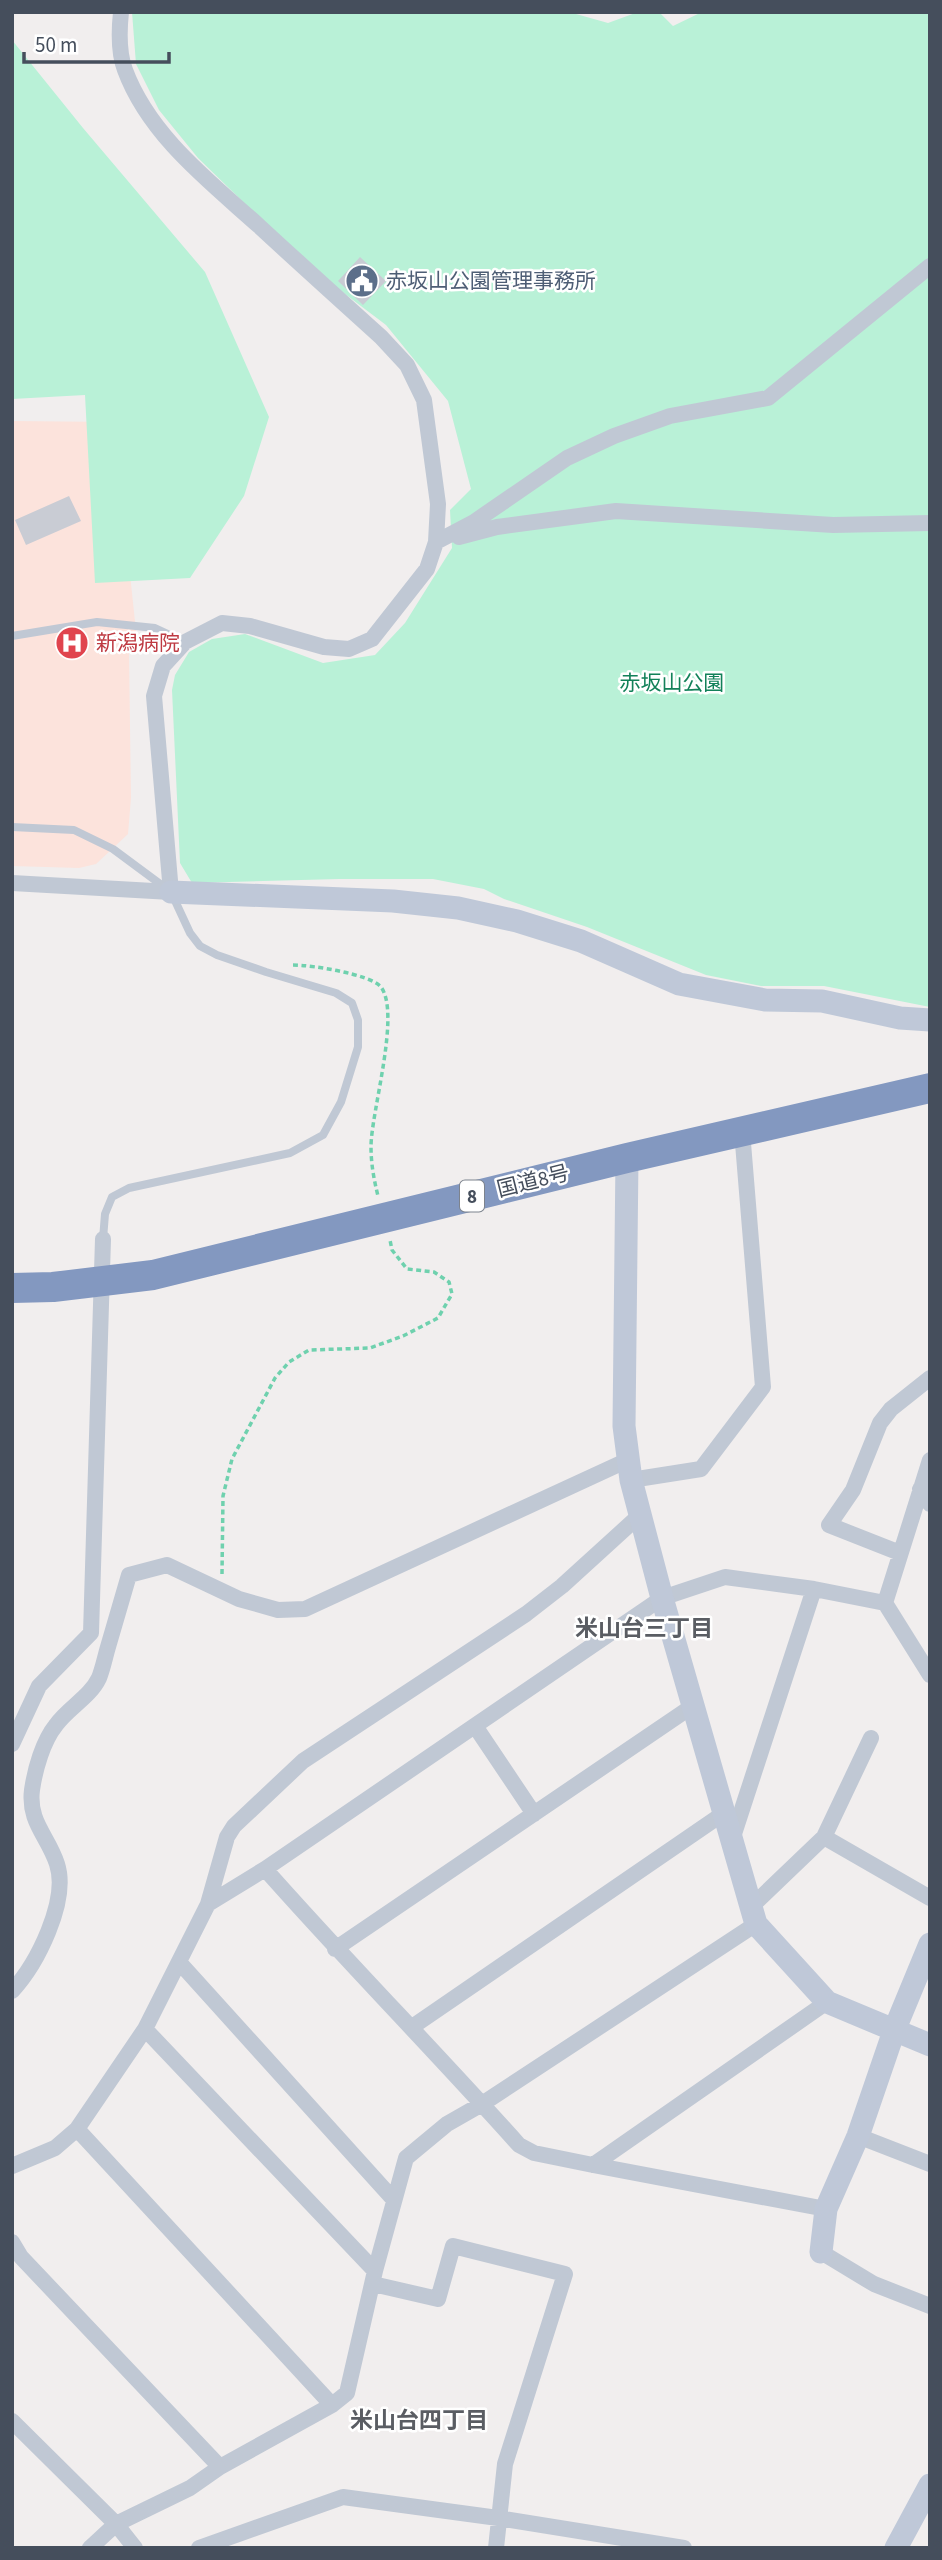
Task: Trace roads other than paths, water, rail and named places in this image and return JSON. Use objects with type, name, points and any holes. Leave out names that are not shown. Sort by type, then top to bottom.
[{"type":"highway","name":"国道8号","points":[[12,1288],[53,1287],[153,1275],[627,1158],[930,1088]]},
{"type":"street","points":[[121,12],[119,36],[124,68],[142,104],[163,134],[194,167],[381,337],[407,365],[424,400],[438,504],[436,542],[427,569],[372,639],[349,649],[324,647],[250,626],[222,623],[185,642],[163,666],[154,696],[171,892]]},
{"type":"street","points":[[436,542],[474,522],[567,458],[614,436],[670,416],[768,398],[930,266]]},
{"type":"street","points":[[436,542],[497,527],[616,511],[833,525],[930,523]]},
{"type":"street","points":[[12,883],[393,901],[458,908],[517,921],[581,941],[679,984],[765,1000],[821,1001],[900,1018],[930,1020]]},
{"type":"street","points":[[12,1991],[27,1975],[49,1928],[59,1893],[57,1863],[38,1829],[32,1810],[32,1789],[46,1741],[56,1724],[99,1679],[129,1575],[167,1565],[239,1599],[278,1610],[305,1609],[629,1470],[701,1469],[763,1387],[742,1131]]},
{"type":"street","points":[[627,1158],[624,1426],[629,1470],[662,1598],[753,1916],[827,2002],[930,2045]]},
{"type":"street","points":[[12,1744],[39,1686],[91,1633],[103,1239]]},
{"type":"street","points":[[900,1553],[830,1525],[853,1490],[880,1423],[891,1409],[930,1378]]},
{"type":"street","points":[[885,1603],[930,1460]]},
{"type":"street","points":[[919,1489],[930,1504]]},
{"type":"street","points":[[12,2166],[55,2148],[77,2129],[145,2029],[208,1904],[226,1837],[234,1826],[303,1761],[526,1614],[562,1586],[640,1515]]},
{"type":"street","points":[[208,1904],[265,1869],[662,1598],[725,1577],[814,1589],[885,1603],[930,1675]]},
{"type":"street","points":[[732,1840],[814,1589]]},
{"type":"street","points":[[335,1949],[694,1705]]},
{"type":"street","points":[[475,1726],[534,1814]]},
{"type":"street","points":[[90,2548],[116,2524],[190,2488],[220,2467],[347,2393],[406,2158],[447,2124],[482,2104],[753,1916],[824,1837],[871,1738]]},
{"type":"street","points":[[412,2027],[724,1813]]},
{"type":"street","points":[[824,1837],[930,1898]]},
{"type":"street","points":[[265,1869],[335,1949],[412,2027],[519,2145],[534,2153],[826,2209]]},
{"type":"street","points":[[930,1944],[894,2031],[858,2136],[826,2209],[821,2252],[874,2284],[930,2306]]},
{"type":"street","points":[[179,1962],[394,2200]]},
{"type":"street","points":[[593,2165],[827,2002]]},
{"type":"street","points":[[145,2029],[374,2278],[438,2299],[453,2246],[565,2274],[505,2464],[496,2548]]},
{"type":"street","points":[[77,2129],[332,2404]]},
{"type":"street","points":[[858,2136],[930,2164]]},
{"type":"street","points":[[15,2254],[220,2467]]},
{"type":"street","points":[[12,2421],[116,2524],[135,2548]]},
{"type":"street","points":[[896,2548],[930,2485]]},
{"type":"street","points":[[200,2548],[240,2541],[343,2497],[498,2518],[684,2548]]},
{"type":"lane","points":[[12,636],[97,622],[155,628],[185,642]]},
{"type":"lane","points":[[12,827],[74,830],[113,849],[171,892],[190,933],[200,946],[217,955],[266,972],[336,993],[352,1003],[358,1020],[358,1047],[341,1102],[323,1135],[290,1153],[129,1188],[112,1197],[105,1214],[103,1239]]},
{"type":"place","name":"赤坂山公園管理事務所","points":[[362,281]]},
{"type":"place","name":"新潟病院","points":[[72,643]]},
{"type":"district","name":"米山台三丁目","points":[[644,1628]]},
{"type":"district","name":"米山台四丁目","points":[[419,2420]]},
{"type":"park label","name":"赤坂山公園","points":[[672,683]]}]
